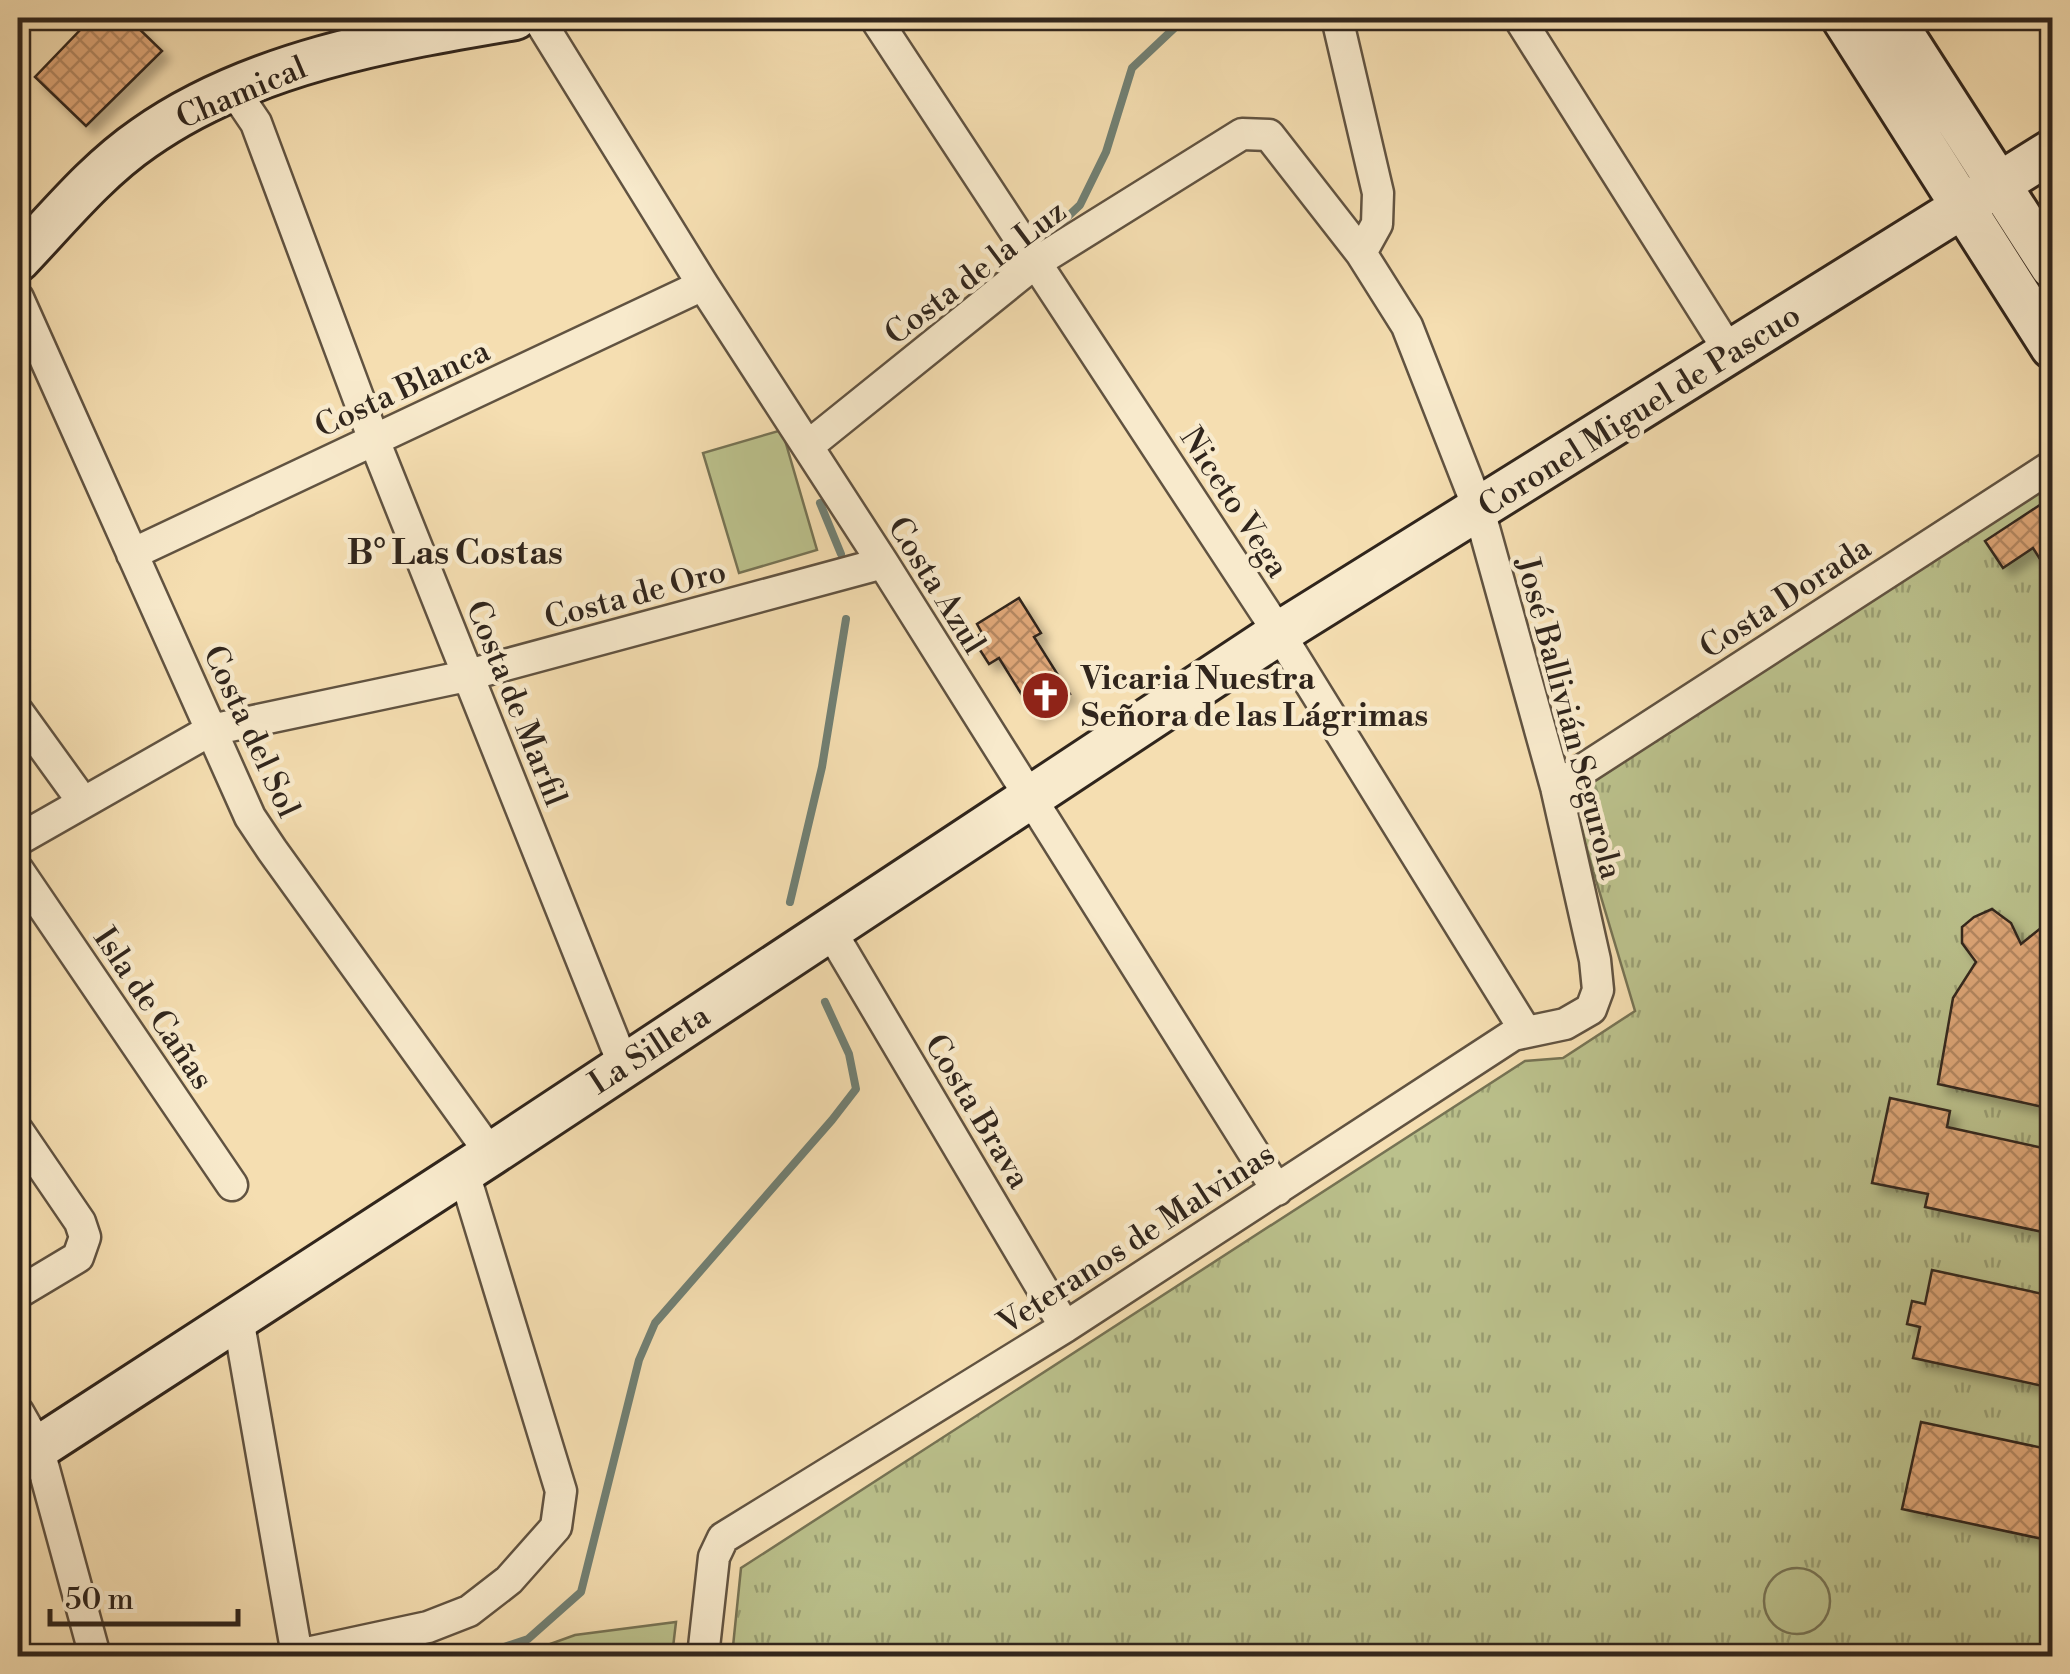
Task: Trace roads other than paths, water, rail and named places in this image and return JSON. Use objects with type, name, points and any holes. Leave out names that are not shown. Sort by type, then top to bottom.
[{"type":"street","name":"Chamical","points":[[18,260],[105,168],[178,116],[233,89],[298,64],[515,18]]},
{"type":"street","name":"Costa Azul","points":[[538,18],[702,284],[883,563],[1277,1190]]},
{"type":"street","name":"Niceto Vega","points":[[875,18],[1279,632],[1526,1032]]},
{"type":"street","points":[[1337,18],[1378,193],[1377,224],[1362,253]]},
{"type":"street","points":[[1519,18],[1731,354]]},
{"type":"street","points":[[1843,18],[1982,196],[2052,267]]},
{"type":"street","points":[[1892,18],[1982,196],[2052,347]]},
{"type":"street","name":"Costa de Marfil","points":[[233,89],[256,124],[374,440],[624,1066]]},
{"type":"street","name":"Costa de la Luz","points":[[808,446],[1035,264],[1242,134]]},
{"type":"street","name":"José Ballivián Segurola","points":[[1242,134],[1269,136],[1362,253],[1406,326],[1479,510],[1556,787],[1595,960],[1598,990]]},
{"type":"street","name":"Coronel Miguel de Pascuo","points":[[1279,632],[2052,152]]},
{"type":"street","name":"Costa Blanca","points":[[132,554],[702,284]]},
{"type":"street","name":"Costa del Sol","points":[[18,298],[250,817],[477,1162],[561,1491],[556,1527],[509,1580],[468,1611],[428,1627],[295,1656]]},
{"type":"street","name":"Costa Dorada","points":[[1556,787],[2052,466]]},
{"type":"street","name":"Costa de Oro","points":[[18,840],[211,730],[468,675],[883,563]]},
{"type":"street","name":"La Silleta","points":[[24,1440],[238,1318],[1279,632]]},
{"type":"street","points":[[18,712],[83,802]]},
{"type":"street","name":"Isla de Cañas","points":[[18,870],[232,1185]]},
{"type":"street","name":"Costa Brava","points":[[830,930],[1065,1327]]},
{"type":"street","name":"Veteranos de Malvinas","points":[[703,1656],[714,1557],[723,1538],[1065,1327],[1512,1035],[1564,1024],[1591,1010],[1598,990]]},
{"type":"street","points":[[18,1131],[80,1222],[85,1237],[78,1257],[18,1293]]},
{"type":"street","points":[[238,1318],[295,1656]]},
{"type":"street","points":[[24,1440],[95,1656]]},
{"type":"waterway","points":[[1044,239],[1080,205],[1106,152],[1132,68],[1185,18]]},
{"type":"waterway","points":[[820,503],[841,554]]},
{"type":"waterway","points":[[790,902],[822,767],[846,619]]},
{"type":"waterway","points":[[477,1656],[528,1639],[581,1592],[639,1360],[655,1323],[856,1089],[849,1054],[825,1002]]},
{"type":"place","name":"Vicaria Nuestra Señora de las Lágrimas","points":[[1046,696]]},
{"type":"district","name":"B° Las Costas","points":[[455,552]]}]
